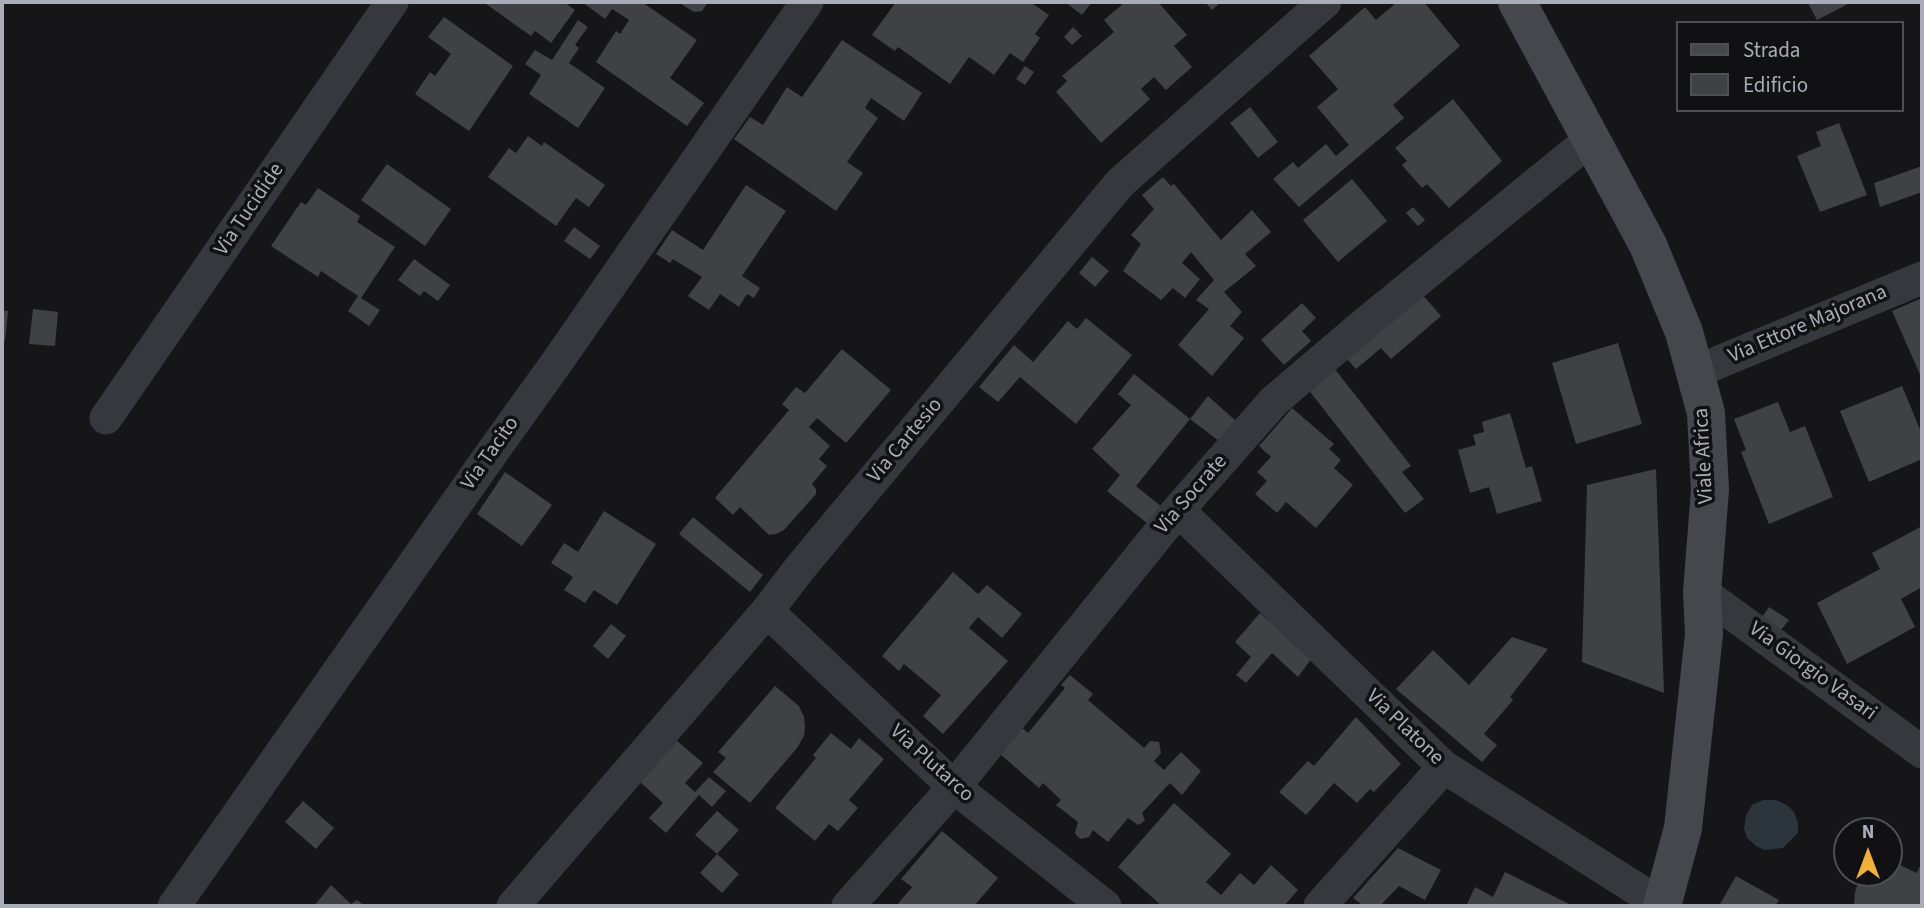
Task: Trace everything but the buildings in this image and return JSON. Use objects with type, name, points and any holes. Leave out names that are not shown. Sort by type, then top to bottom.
[{"type":"main road","name":"Viale Africa","points":[[1517,2],[1648,245],[1684,332],[1706,413],[1710,490],[1702,592],[1704,634],[1683,828],[1662,906]]},
{"type":"street","name":"Via Tucidide","points":[[106,418],[392,2]]},
{"type":"street","name":"Via Tacito","points":[[174,906],[807,2]]},
{"type":"street","name":"Via Cartesio","points":[[513,906],[767,611],[808,557],[1121,183],[1325,2]]},
{"type":"street","name":"Via Socrate","points":[[848,906],[954,788],[1178,510],[1274,401],[1591,139]]},
{"type":"street","name":"Via Ettore Majorana","points":[[1695,373],[1922,278]]},
{"type":"street","name":"Via Platone","points":[[1178,510],[1444,767],[1662,906]]},
{"type":"street","name":"Via Giorgio Vasari","points":[[1702,592],[1922,752]]},
{"type":"street","name":"Via Plutarco","points":[[767,611],[954,788],[1105,906]]},
{"type":"street","points":[[1320,906],[1444,767]]},
{"type":"shaded area","points":[[1763,800],[1776,800],[1794,812],[1798,833],[1783,848],[1765,850],[1747,838],[1744,828],[1746,816],[1752,805]]}]
